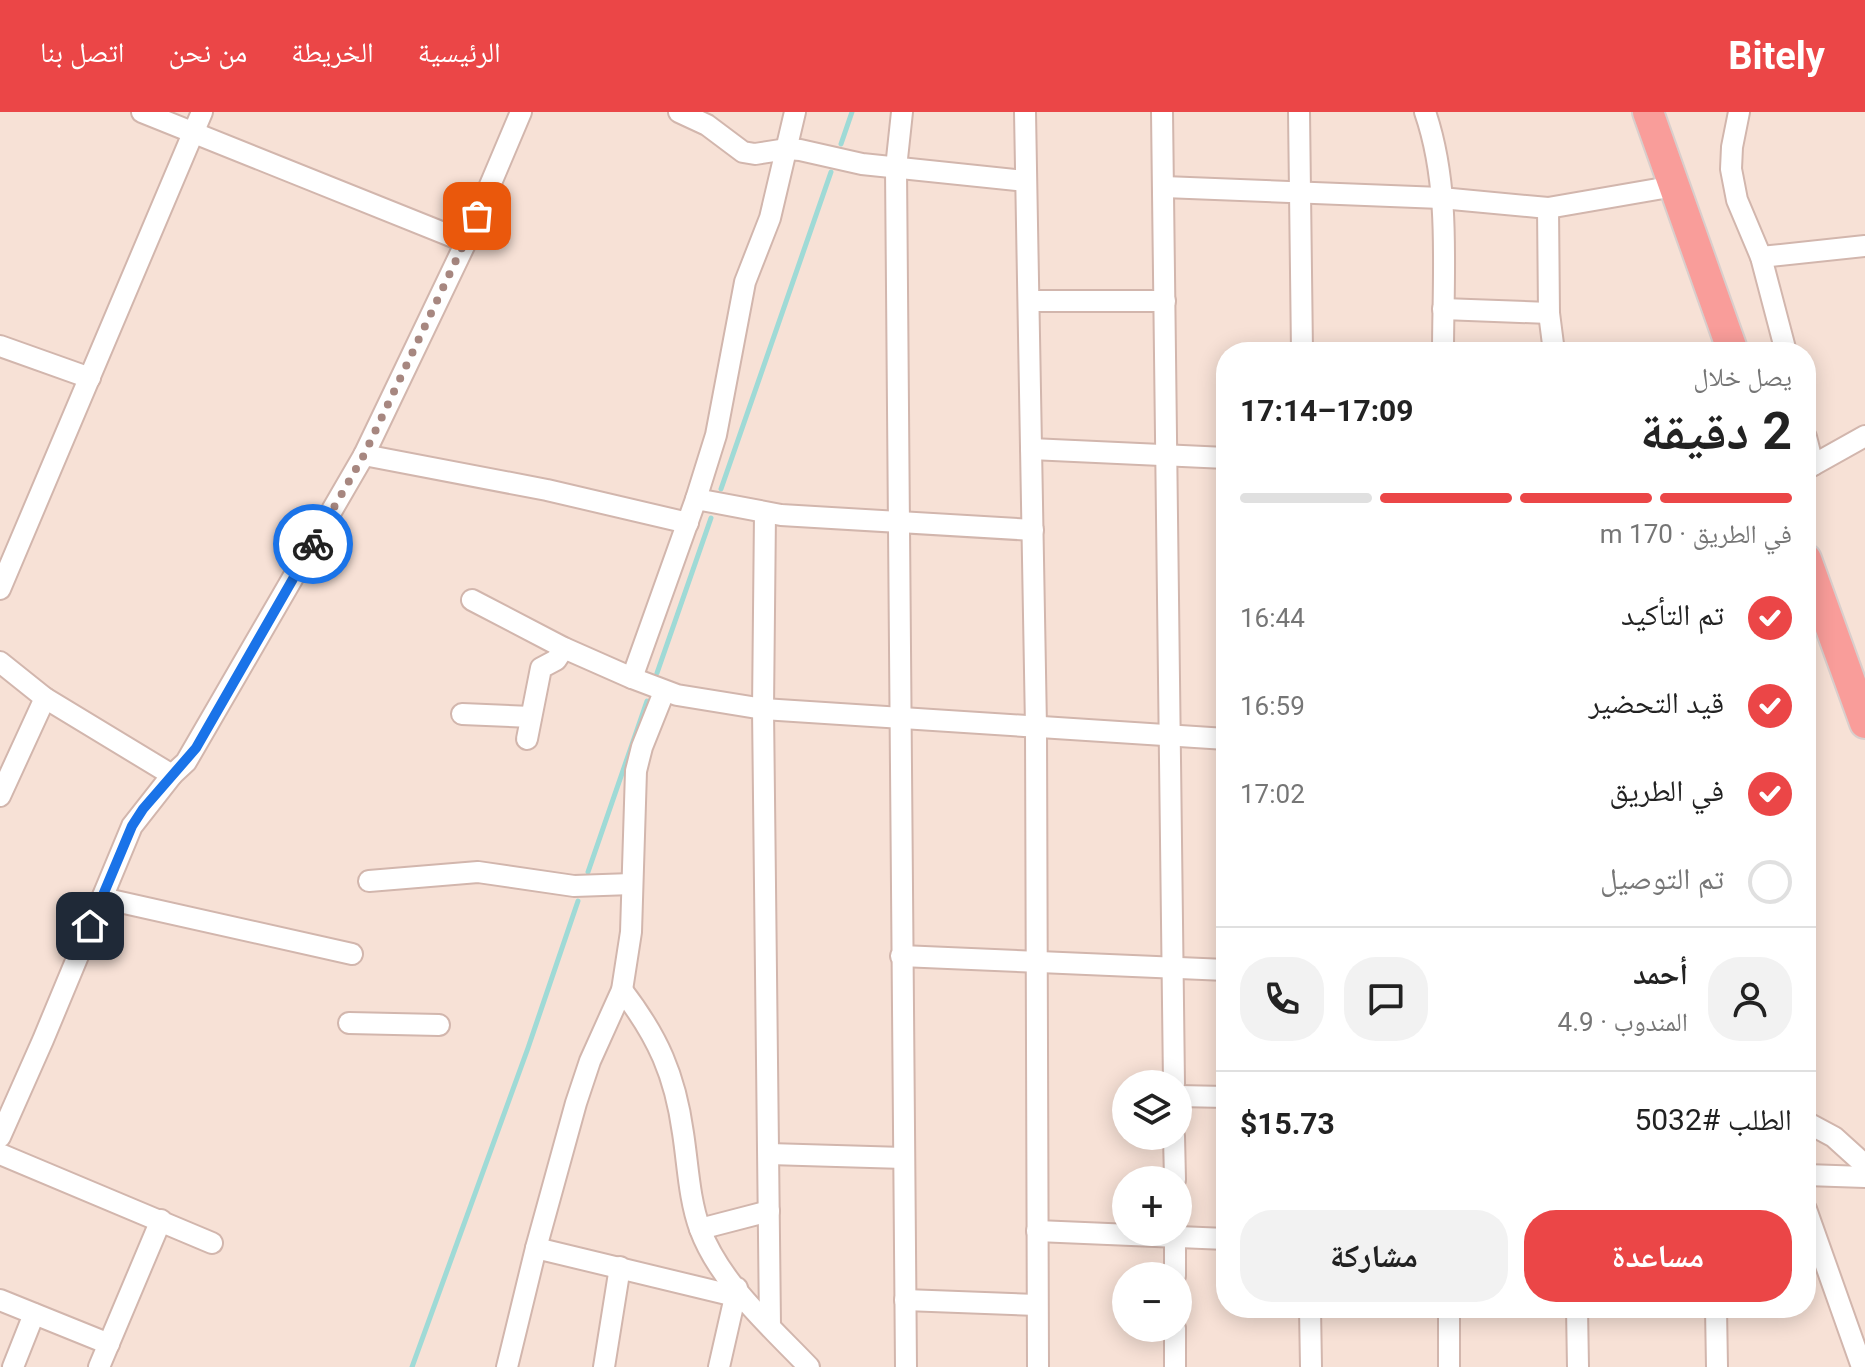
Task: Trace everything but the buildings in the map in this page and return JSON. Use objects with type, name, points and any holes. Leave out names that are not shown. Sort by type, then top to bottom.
[{"type":"highway","points":[[1648,112],[1730,342]]},
{"type":"highway","points":[[1816,587],[1865,723]]},
{"type":"street","points":[[142,112],[466,242]]},
{"type":"street","points":[[0,589],[202,112]]},
{"type":"street","points":[[0,1137],[132,826],[196,748],[364,455],[466,242],[521,112]]},
{"type":"street","points":[[679,112],[707,125],[743,152],[755,154],[787,149],[896,168],[1025,181]]},
{"type":"street","points":[[632,678],[688,523],[719,422],[745,282],[770,218],[795,112]]},
{"type":"street","points":[[902,112],[896,168],[906,1367]]},
{"type":"street","points":[[1025,112],[1036,727],[1038,1367]]},
{"type":"street","points":[[1162,112],[1174,1070]]},
{"type":"street","points":[[1299,112],[1302,342]]},
{"type":"street","points":[[1425,112],[1438,165],[1441,198],[1443,342]]},
{"type":"street","points":[[1739,112],[1731,169],[1737,200],[1761,257],[1783,342]]},
{"type":"street","points":[[1164,187],[1441,198],[1548,208],[1675,186]]},
{"type":"street","points":[[1548,208],[1549,313],[1553,342]]},
{"type":"street","points":[[1761,257],[1865,246]]},
{"type":"street","points":[[1029,301],[1165,301]]},
{"type":"street","points":[[1443,309],[1549,313]]},
{"type":"street","points":[[0,346],[90,378]]},
{"type":"street","points":[[1816,463],[1864,438]]},
{"type":"street","points":[[1031,449],[1216,458]]},
{"type":"street","points":[[364,455],[547,490],[688,523]]},
{"type":"street","points":[[696,499],[765,513],[1033,530]]},
{"type":"street","points":[[765,513],[763,709],[770,1325]]},
{"type":"street","points":[[472,600],[564,648],[664,692],[763,709],[1216,738]]},
{"type":"street","points":[[527,739],[541,668],[556,660],[564,648]]},
{"type":"street","points":[[0,662],[45,698],[172,775]]},
{"type":"street","points":[[507,1367],[576,1103],[590,1061],[622,990],[631,932],[636,771],[664,692]]},
{"type":"street","points":[[0,796],[45,698]]},
{"type":"street","points":[[462,714],[531,717]]},
{"type":"street","points":[[369,881],[478,872],[574,886],[632,884]]},
{"type":"street","points":[[102,898],[352,954]]},
{"type":"street","points":[[901,956],[1216,969]]},
{"type":"street","points":[[622,990],[661,1048],[673,1079],[700,1229],[736,1292],[809,1367]]},
{"type":"street","points":[[349,1023],[439,1025]]},
{"type":"street","points":[[1192,1096],[1216,1097]]},
{"type":"street","points":[[1816,1127],[1834,1137],[1865,1165]]},
{"type":"street","points":[[0,1154],[212,1243]]},
{"type":"street","points":[[769,1154],[904,1158]]},
{"type":"street","points":[[1816,1175],[1865,1177]]},
{"type":"street","points":[[700,1229],[769,1211]]},
{"type":"street","points":[[99,1367],[161,1220]]},
{"type":"street","points":[[1037,1231],[1112,1233]]},
{"type":"street","points":[[1192,1236],[1216,1238]]},
{"type":"street","points":[[1816,1237],[1862,1367]]},
{"type":"street","points":[[536,1248],[736,1292]]},
{"type":"street","points":[[604,1367],[620,1267]]},
{"type":"street","points":[[719,1367],[736,1292]]},
{"type":"street","points":[[0,1300],[109,1344]]},
{"type":"street","points":[[905,1300],[1037,1305]]},
{"type":"street","points":[[13,1367],[34,1314]]},
{"type":"street","points":[[1310,1318],[1311,1367]]},
{"type":"street","points":[[1449,1318],[1449,1367]]},
{"type":"street","points":[[1577,1318],[1578,1367]]},
{"type":"street","points":[[1716,1318],[1717,1367]]},
{"type":"street","points":[[1175,1342],[1175,1367]]},
{"type":"shaded area","points":[[0,112],[1865,112],[1865,1367],[0,1367]]},
{"type":"waterway","points":[[841,144],[852,112]]},
{"type":"waterway","points":[[721,489],[831,172]]},
{"type":"waterway","points":[[657,673],[711,518]]},
{"type":"waterway","points":[[588,872],[647,701]]},
{"type":"waterway","points":[[412,1367],[578,901]]},
{"type":"way so far","points":[[313,544],[364,455],[477,216]]},
{"type":"route","points":[[90,926],[132,826],[196,748],[313,544]]}]
